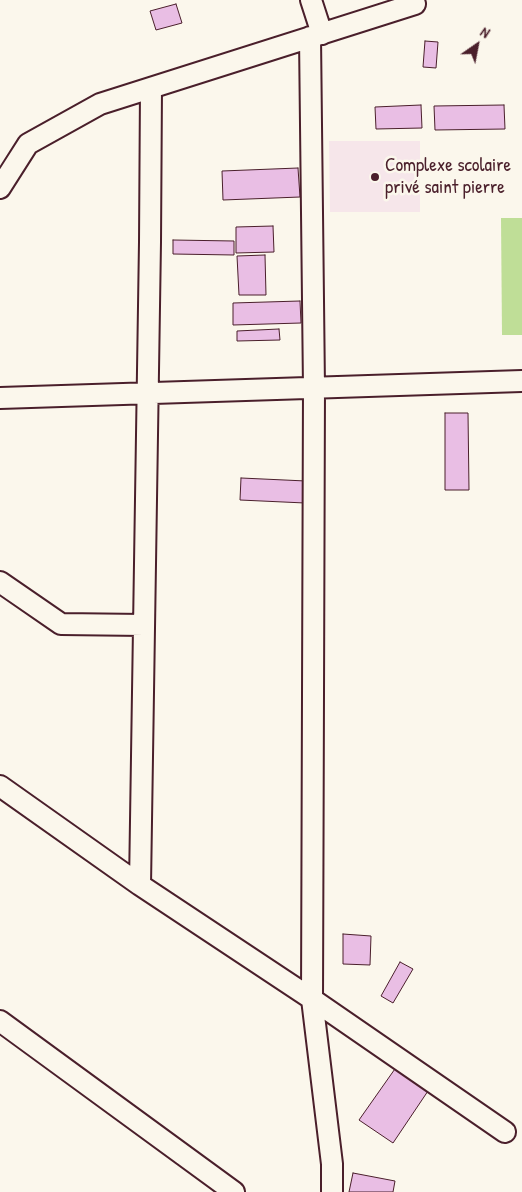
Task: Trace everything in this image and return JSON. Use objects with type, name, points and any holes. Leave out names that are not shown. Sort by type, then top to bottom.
[{"type":"street","points":[[311,0],[316,35],[312,999],[332,1164],[332,1192]]},
{"type":"street","points":[[0,188],[28,144],[100,104],[414,4]]},
{"type":"street","points":[[140,885],[151,88]]},
{"type":"street","points":[[0,398],[522,382]]},
{"type":"street","points":[[0,582],[61,624],[144,625]]},
{"type":"street","points":[[1,789],[505,1132]]},
{"type":"street","points":[[0,1020],[234,1192]]},
{"type":"shaded area","name":"Complexe scolaire privé saint pierre","points":[[329,141],[420,141],[420,212],[330,212]]},
{"type":"green space","points":[[501,218],[522,218],[522,335],[502,335]]},
{"type":"building","points":[[176,4],[182,23],[156,30],[150,11]]},
{"type":"building","points":[[425,41],[438,42],[436,68],[423,67]]},
{"type":"building","points":[[421,105],[422,128],[376,129],[375,107]]},
{"type":"building","points":[[504,105],[505,129],[435,130],[434,106]]},
{"type":"building","points":[[298,168],[300,197],[223,200],[222,171]]},
{"type":"building","points":[[273,226],[274,252],[236,253],[236,227]]},
{"type":"building","points":[[173,240],[234,241],[234,255],[173,254]]},
{"type":"building","points":[[265,255],[266,295],[239,295],[237,256]]},
{"type":"building","points":[[300,301],[301,323],[233,325],[233,303]]},
{"type":"building","points":[[279,329],[280,340],[237,341],[237,331]]},
{"type":"building","points":[[445,413],[468,413],[469,490],[445,490]]},
{"type":"building","points":[[241,478],[306,481],[305,503],[240,500]]},
{"type":"building","points":[[343,934],[371,936],[370,965],[343,964]]},
{"type":"building","points":[[400,962],[413,969],[393,1003],[381,996]]},
{"type":"building","points":[[397,1066],[430,1088],[393,1143],[359,1120]]},
{"type":"building","points":[[353,1173],[395,1181],[393,1192],[349,1192]]},
{"type":"place","name":"Complexe scolaire privé saint pierre","points":[[375,177]]}]
